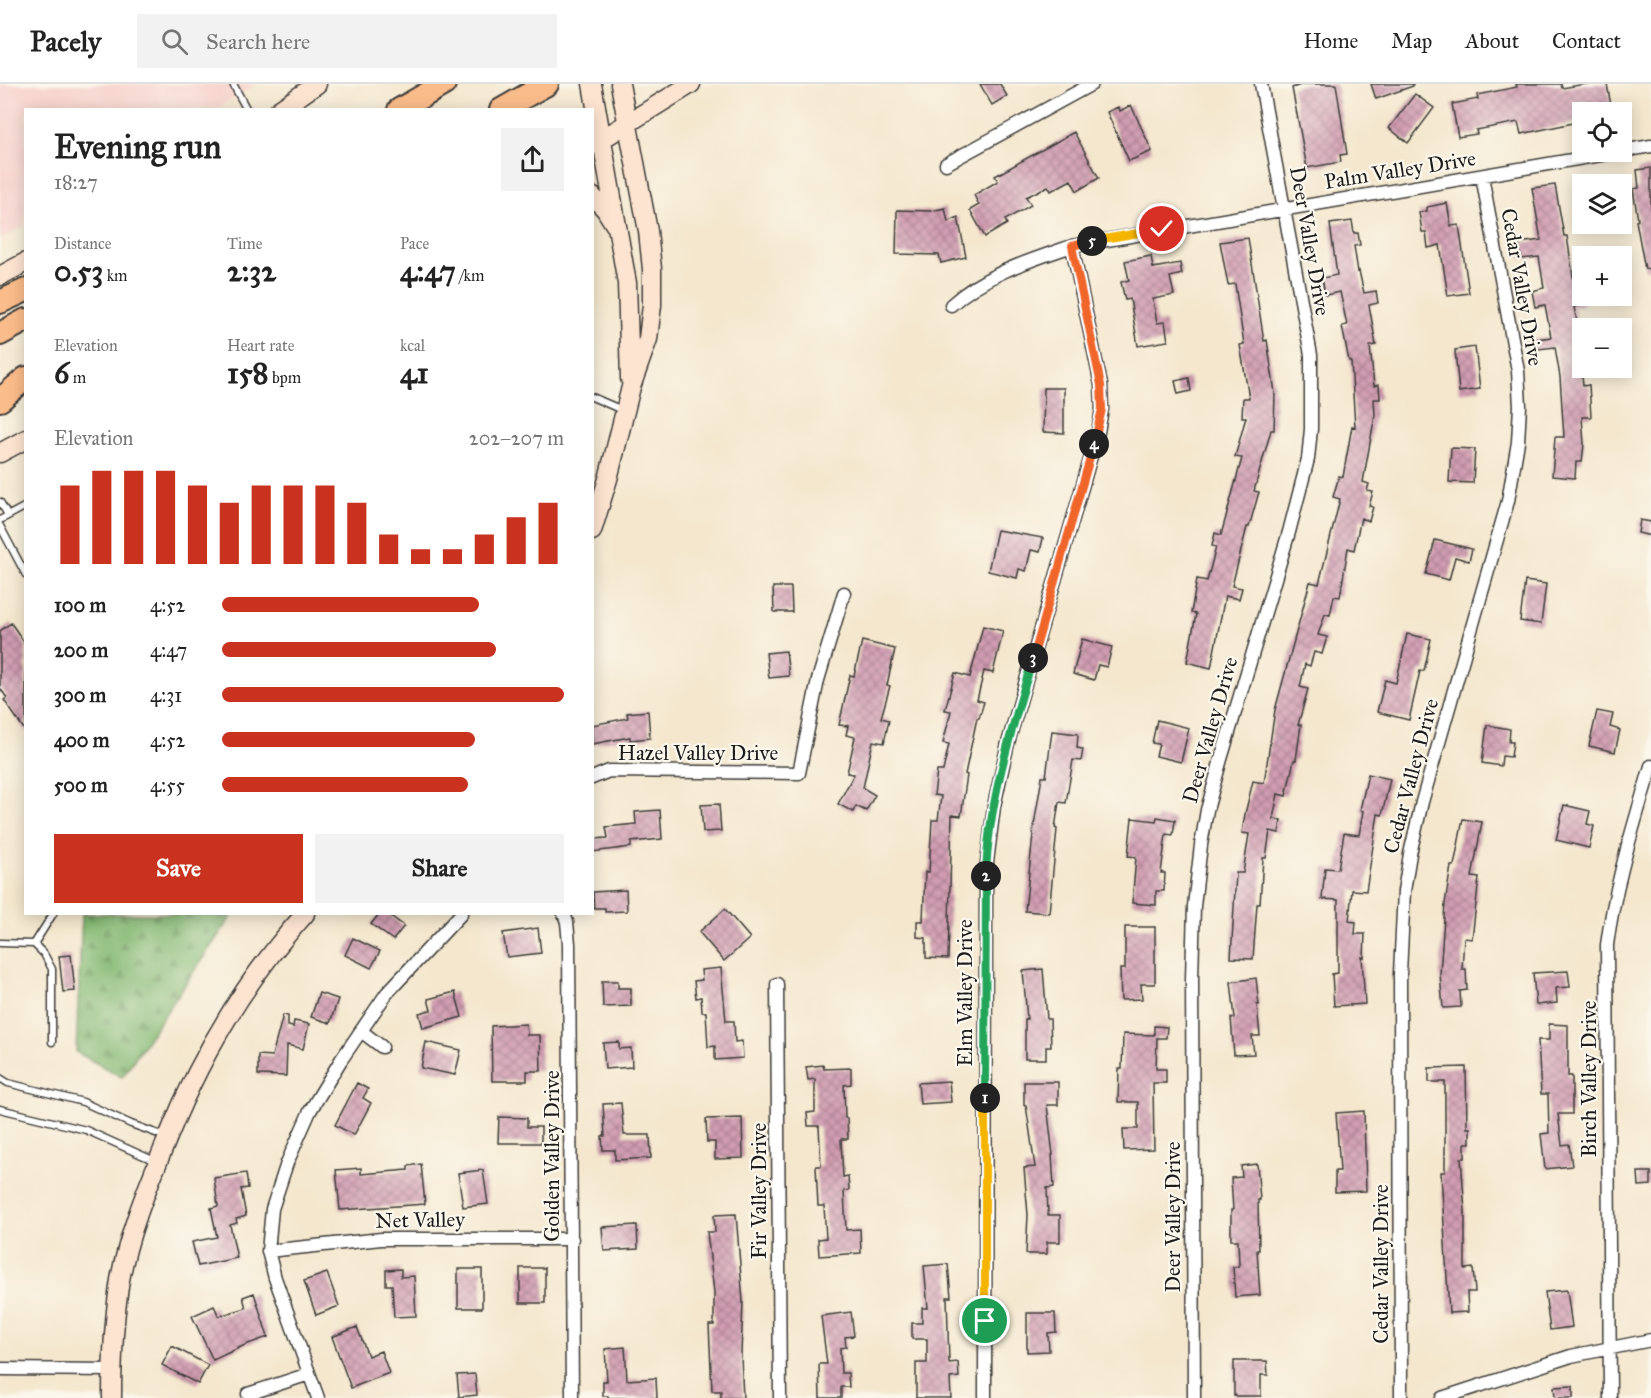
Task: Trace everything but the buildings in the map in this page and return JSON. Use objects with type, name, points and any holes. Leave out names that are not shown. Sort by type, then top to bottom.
[{"type":"highway","points":[[402,108],[444,84]]},
{"type":"highway","points":[[504,108],[543,86]]},
{"type":"highway","points":[[0,302],[24,291]]},
{"type":"highway","points":[[0,334],[24,321]]},
{"type":"highway","points":[[0,385],[24,372]]},
{"type":"highway","points":[[0,400],[24,380]]},
{"type":"main road","points":[[282,108],[317,84]]},
{"type":"main road","points":[[592,84],[598,142],[620,233],[627,283],[631,387]]},
{"type":"main road","points":[[594,525],[609,479],[631,387],[648,339],[652,304],[652,269],[648,231],[620,84]]},
{"type":"main road","points":[[598,142],[691,84]]},
{"type":"main road","points":[[594,198],[605,209],[620,233]]},
{"type":"main road","points":[[0,276],[24,263]]},
{"type":"main road","points":[[0,453],[24,440]]},
{"type":"main road","points":[[112,1398],[112,1370],[120,1280],[137,1215],[157,1162],[205,1055],[260,968],[280,941],[304,915]]},
{"type":"street","points":[[946,164],[1092,84]]},
{"type":"street","name":"Deer Valley Drive","points":[[1194,1398],[1192,978],[1194,906],[1201,845],[1218,769],[1289,532],[1308,459],[1311,429],[1311,355],[1261,84]]},
{"type":"street","name":"Palm Valley Drive","points":[[1632,149],[1651,146]]},
{"type":"street","name":"Palm Valley Drive","points":[[951,305],[958,298],[1005,271],[1072,246],[1572,160]]},
{"type":"street","name":"Cedar Valley Drive","points":[[1401,1398],[1400,973],[1404,891],[1422,802],[1508,501],[1518,442],[1520,406],[1518,371],[1482,176]]},
{"type":"street","name":"Elm Valley Drive","points":[[984,1398],[986,870],[994,806],[1008,743],[1098,432],[1102,409],[1098,364],[1072,246]]},
{"type":"street","name":"Hazel Valley Drive","points":[[594,777],[609,771],[800,773],[818,680],[844,593]]},
{"type":"street","name":"Birch Valley Drive","points":[[1610,1398],[1607,945],[1620,870],[1651,765]]},
{"type":"street","points":[[318,1398],[275,1278],[268,1251],[272,1209],[287,1163],[310,1112],[361,1031],[387,993],[460,915]]},
{"type":"street","name":"Golden Valley Drive","points":[[564,915],[569,944],[572,1398]]},
{"type":"street","name":"Fir Valley Drive","points":[[777,984],[780,1398]]},
{"type":"street","points":[[361,1031],[382,1047]]},
{"type":"street","name":"Net Valley","points":[[268,1251],[381,1239],[572,1239]]},
{"type":"street","points":[[1442,1398],[1571,1356],[1651,1340]]},
{"type":"street","points":[[0,1368],[112,1370]]},
{"type":"street","points":[[248,1394],[309,1374]]},
{"type":"lane","points":[[233,84],[246,108]]},
{"type":"lane","points":[[594,398],[626,411]]},
{"type":"lane","points":[[0,502],[8,515]]},
{"type":"lane","points":[[0,520],[24,507]]},
{"type":"lane","points":[[0,526],[24,571]]},
{"type":"lane","points":[[34,944],[52,915]]},
{"type":"lane","points":[[0,943],[34,944],[44,954],[52,969],[51,1042]]},
{"type":"lane","points":[[0,1078],[8,1083],[83,1102],[168,1138]]},
{"type":"lane","points":[[0,1109],[86,1130],[157,1162]]},
{"type":"shaded area","points":[[0,84],[257,84],[217,108],[24,108],[24,226],[0,240]]},
{"type":"green space","points":[[82,915],[232,915],[122,1077],[76,1052]]},
{"type":"route","points":[[985,1321],[985,917],[986,870],[994,806],[1008,743],[1098,432],[1102,409],[1098,364],[1072,246],[1162,229]]}]
